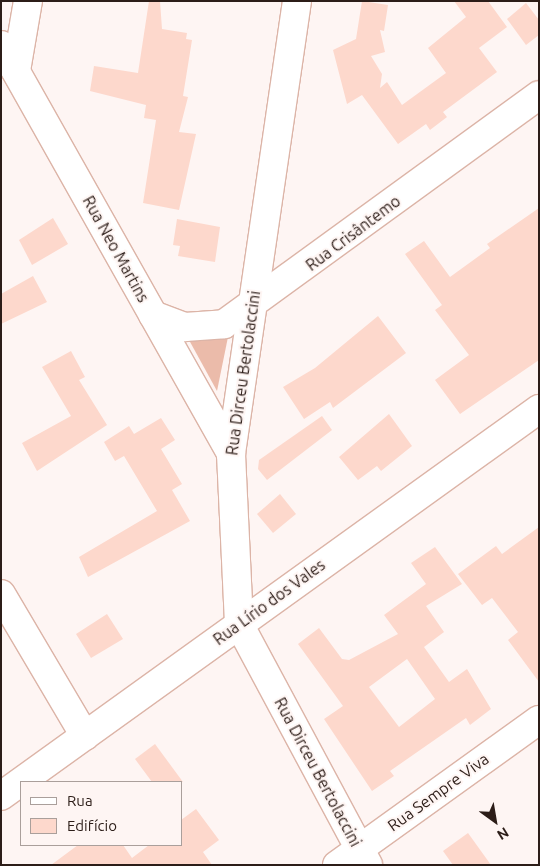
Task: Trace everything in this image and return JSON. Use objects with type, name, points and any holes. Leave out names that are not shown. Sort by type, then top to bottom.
[{"type":"street","points":[[16,71],[28,1]]},
{"type":"street","name":"Rua Dirceu Bertolaccini","points":[[297,1],[230,454],[239,624],[364,857]]},
{"type":"street","name":"Rua Neo Martins","points":[[1,45],[230,454]]},
{"type":"street","name":"Rua Crisântemo","points":[[153,315],[201,329],[224,324],[252,308],[539,95]]},
{"type":"street","name":"Rua Lírio dos Vales","points":[[22,781],[539,409]]},
{"type":"street","points":[[1,594],[85,736]]},
{"type":"street","name":"Rua Sempre Viva","points":[[337,865],[364,857],[539,720]]},
{"type":"street","name":"Rua Lírio dos Vales","points":[[1,796],[20,782]]},
{"type":"shaded area","points":[[228,337],[217,391],[189,340]]},
{"type":"building","points":[[149,1],[160,1],[162,29],[187,33],[186,39],[192,40],[183,96],[188,97],[179,132],[196,134],[179,210],[143,203],[156,120],[144,118],[146,105],[90,91],[94,66],[138,73]]},
{"type":"building","points":[[362,1],[388,5],[384,31],[380,30],[385,52],[371,56],[382,74],[380,88],[387,82],[402,105],[446,73],[428,48],[466,17],[454,1],[488,1],[507,27],[479,48],[497,72],[443,112],[447,117],[430,130],[426,124],[398,144],[362,95],[347,104],[333,50],[356,39]]},
{"type":"building","points":[[526,3],[539,20],[539,35],[526,45],[507,19]]},
{"type":"building","points":[[539,208],[539,360],[460,414],[435,380],[469,355],[435,310],[442,305],[405,254],[424,241],[450,277],[490,248],[487,244]]},
{"type":"building","points":[[53,218],[68,244],[32,265],[19,240]]},
{"type":"building","points":[[177,219],[220,227],[215,262],[178,256],[180,246],[173,245]]},
{"type":"building","points":[[33,276],[47,302],[1,324],[1,294]]},
{"type":"building","points":[[378,316],[406,353],[333,408],[330,402],[304,419],[283,387],[315,368]]},
{"type":"building","points":[[71,351],[85,377],[79,380],[107,425],[37,471],[22,443],[71,416],[42,367]]},
{"type":"building","points":[[389,414],[412,446],[381,471],[377,466],[358,480],[339,457]]},
{"type":"building","points":[[322,416],[332,430],[267,480],[258,469],[259,460]]},
{"type":"building","points":[[161,418],[175,440],[161,449],[182,484],[172,490],[190,521],[88,577],[79,557],[157,511],[124,456],[115,461],[104,442],[129,426],[134,434]]},
{"type":"building","points":[[280,494],[296,514],[273,533],[257,514]]},
{"type":"building","points":[[539,527],[539,682],[508,640],[518,632],[492,598],[482,605],[458,574],[496,546],[502,554]]},
{"type":"building","points":[[435,547],[462,584],[426,606],[444,632],[424,647],[449,682],[467,669],[491,709],[470,725],[466,718],[390,771],[394,776],[372,791],[324,719],[343,706],[298,644],[319,628],[342,659],[349,660],[398,634],[384,615],[426,584],[411,563]],"holes":[[[407,659],[435,699],[399,727],[369,687]]]},
{"type":"building","points":[[107,614],[123,639],[91,658],[76,634]]},
{"type":"building","points":[[155,744],[183,782],[151,781],[135,759]]},
{"type":"building","points":[[196,809],[219,840],[203,852],[212,865],[51,865],[77,846],[124,846],[132,858],[148,846],[182,846],[182,819]]},
{"type":"building","points":[[468,833],[491,865],[453,865],[443,851]]}]
